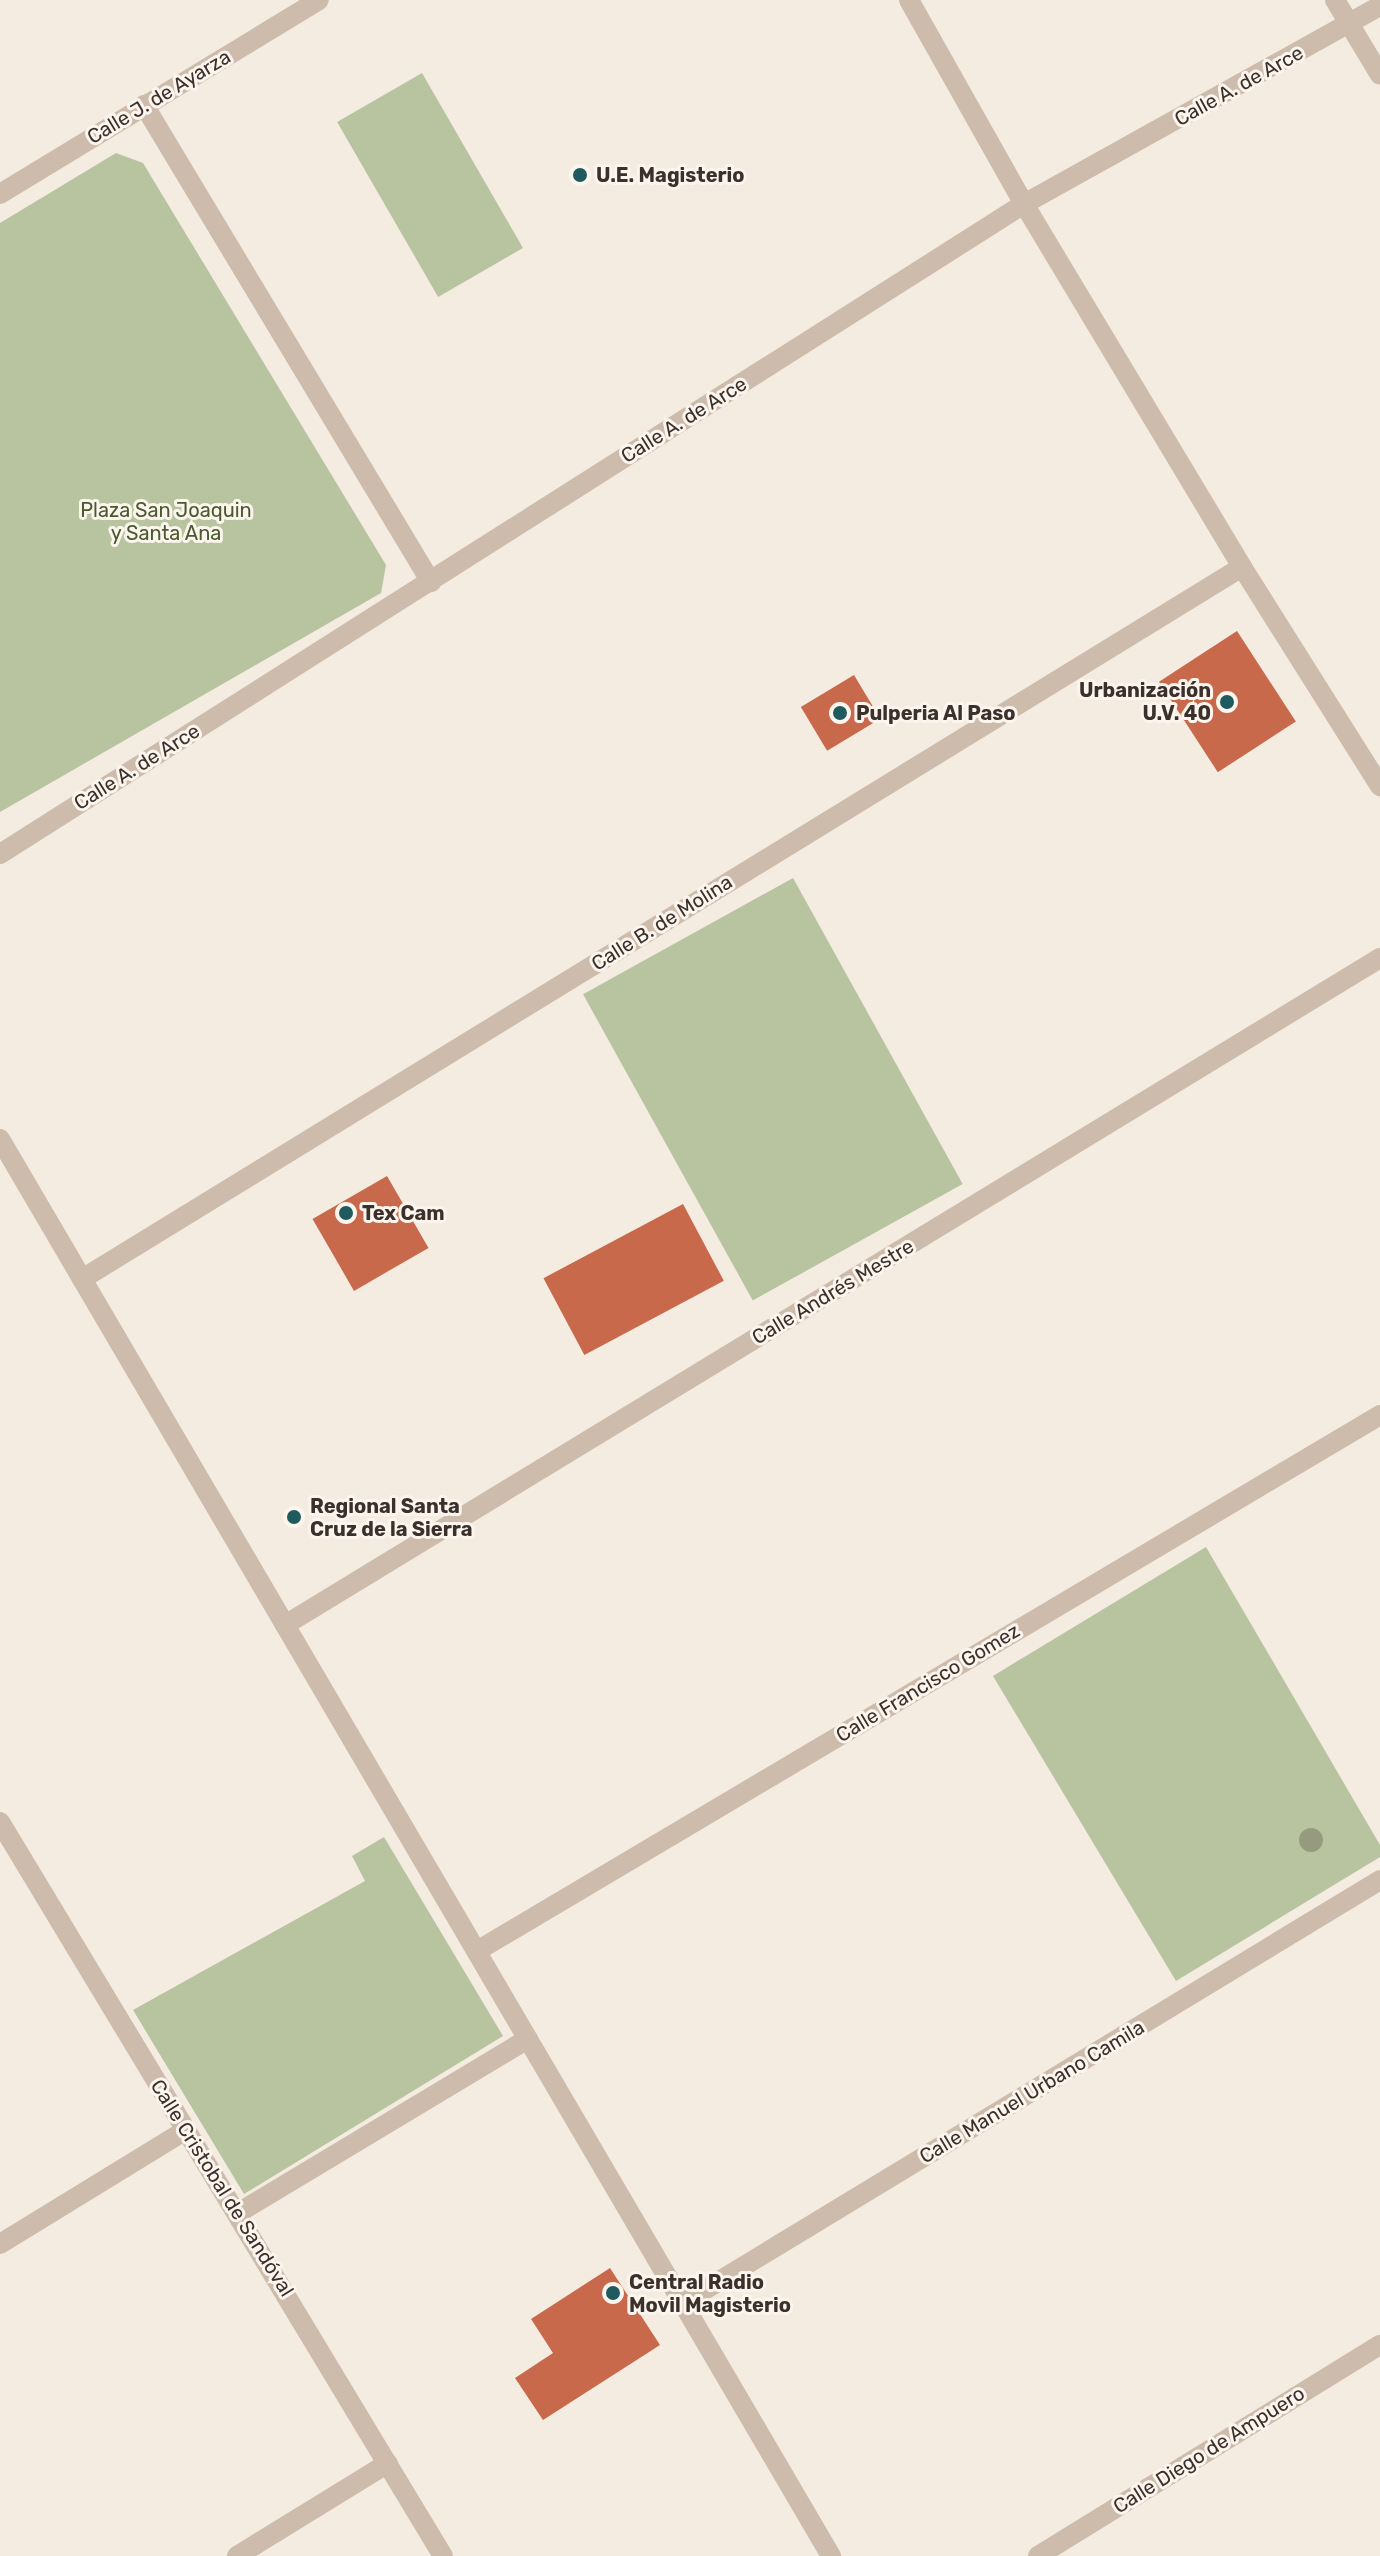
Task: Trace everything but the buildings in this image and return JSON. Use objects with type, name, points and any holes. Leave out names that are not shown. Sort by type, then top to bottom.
[{"type":"street","name":"Calle J. de Ayarza","points":[[0,194],[319,0]]},
{"type":"street","points":[[909,0],[1024,204],[1242,567],[1380,786]]},
{"type":"street","points":[[1335,0],[1380,75]]},
{"type":"street","name":"Calle A. de Arce","points":[[0,854],[1024,204],[1380,6]]},
{"type":"street","points":[[144,105],[431,582]]},
{"type":"street","name":"Calle B. de Molina","points":[[82,1279],[1242,567]]},
{"type":"street","name":"Calle Andrés Mestre","points":[[285,1625],[1380,958]]},
{"type":"street","points":[[0,1139],[831,2556]]},
{"type":"street","name":"Calle Francisco Gomez","points":[[477,1951],[1380,1415]]},
{"type":"street","name":"Calle Cristobal de Sandóval","points":[[0,1822],[443,2556]]},
{"type":"street","name":"Calle Manuel Urbano Camila","points":[[683,2303],[1380,1880]]},
{"type":"street","points":[[238,2213],[528,2039]]},
{"type":"street","points":[[0,2244],[186,2130]]},
{"type":"street","name":"Calle Diego de Ampuero","points":[[1038,2556],[1380,2345]]},
{"type":"street","points":[[237,2556],[388,2463]]},
{"type":"green space","points":[[422,73],[523,248],[438,297],[337,122]]},
{"type":"green space","name":"Plaza San Joaquin y Santa Ana","points":[[116,153],[143,163],[386,565],[381,593],[0,812],[0,223]]},
{"type":"green space","points":[[793,878],[963,1184],[753,1300],[583,994]]},
{"type":"green space","points":[[1206,1547],[1380,1845],[1380,1857],[1176,1981],[993,1676]]},
{"type":"green space","points":[[384,1837],[503,2036],[244,2194],[133,2010],[365,1881],[352,1856]]},
{"type":"place","name":"U.E. Magisterio","points":[[580,175]]},
{"type":"place","name":"Urbanización U.V. 40","points":[[1227,702]]},
{"type":"place","name":"Pulperia Al Paso","points":[[840,713]]},
{"type":"place","name":"Tex Cam","points":[[346,1213]]},
{"type":"place","name":"Regional Santa Cruz de la Sierra","points":[[294,1517]]},
{"type":"place","name":"Central Radio Movil Magisterio","points":[[613,2293]]}]
